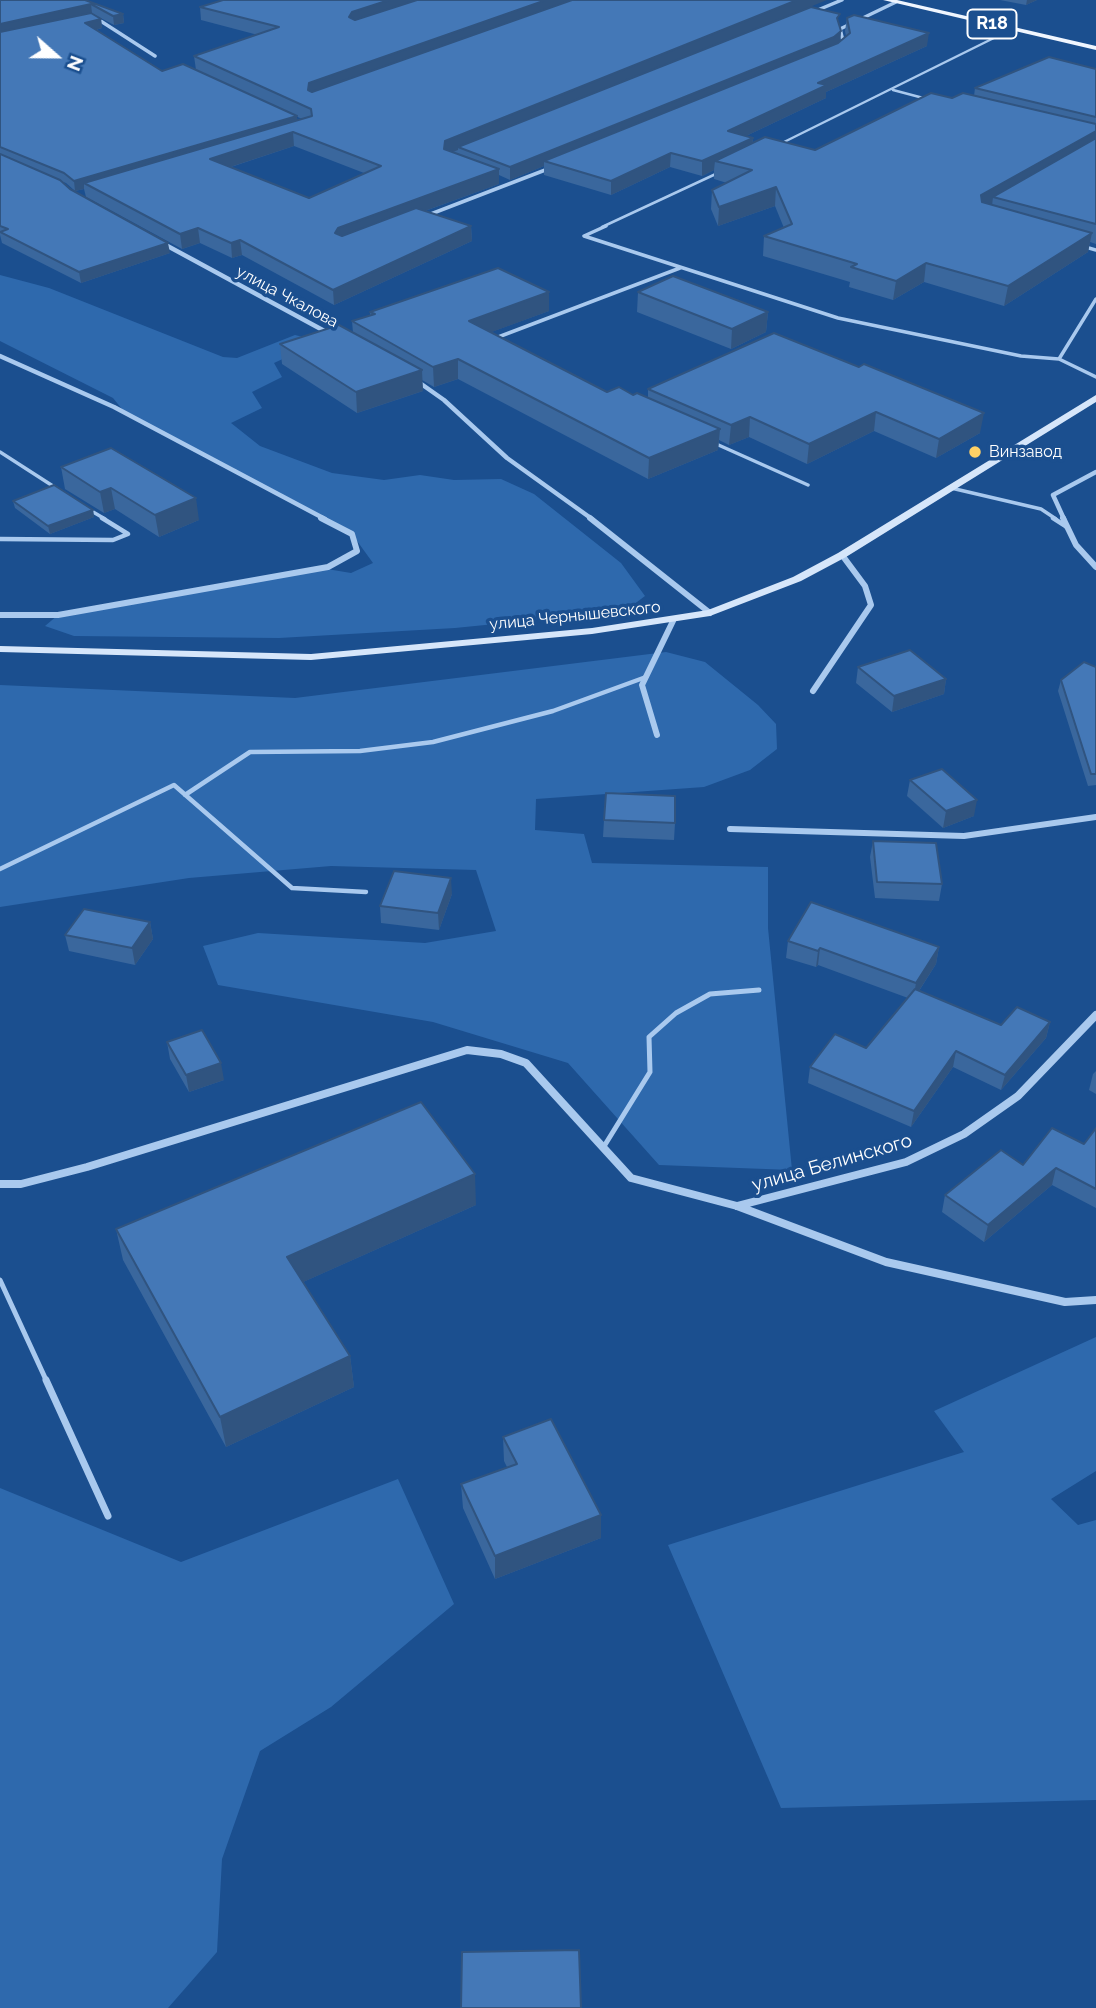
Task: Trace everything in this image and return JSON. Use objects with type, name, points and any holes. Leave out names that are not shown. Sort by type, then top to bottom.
[{"type":"main road","name":"R18","points":[[892,1],[1096,48]]},
{"type":"main road","name":"улица Чернышевского","points":[[0,649],[311,657],[393,652],[673,621],[710,613],[797,579],[842,555],[1096,398]]},
{"type":"street","points":[[804,15],[842,0]]},
{"type":"street","points":[[835,52],[845,44],[840,29],[892,1]]},
{"type":"street","points":[[93,17],[155,56]]},
{"type":"street","points":[[414,220],[561,164]]},
{"type":"street","name":"улица Чкалова","points":[[154,239],[333,335]]},
{"type":"street","points":[[0,356],[114,407],[352,534],[357,551],[328,567],[58,615],[0,615]]},
{"type":"street","points":[[406,374],[444,400],[507,458],[578,508],[710,613]]},
{"type":"street","points":[[1096,472],[1053,495],[1076,545],[1096,567]]},
{"type":"street","points":[[813,691],[871,605],[865,586],[842,555]]},
{"type":"street","points":[[657,735],[642,685],[673,621]]},
{"type":"street","points":[[730,829],[964,836],[1096,817]]},
{"type":"street","name":"улица Белинского","points":[[737,1206],[906,1162],[964,1133],[1018,1096],[1096,1016]]},
{"type":"street","points":[[0,1184],[21,1184],[87,1167],[467,1050],[501,1054],[526,1063],[631,1178],[737,1206],[886,1262],[1065,1302],[1096,1300]]},
{"type":"lane","points":[[768,149],[893,90],[1012,29]]},
{"type":"lane","points":[[893,90],[933,100]]},
{"type":"lane","points":[[730,167],[584,236],[838,318],[1021,356],[1059,359],[1096,377]]},
{"type":"lane","points":[[501,180],[511,184]]},
{"type":"lane","points":[[1070,243],[1096,250]]},
{"type":"lane","points":[[499,347],[487,341],[680,268]]},
{"type":"lane","points":[[1059,359],[1096,299]]},
{"type":"lane","points":[[709,441],[808,485]]},
{"type":"lane","points":[[0,452],[58,489]]},
{"type":"lane","points":[[948,488],[1041,509],[1068,528]]},
{"type":"lane","points":[[0,539],[113,540],[128,534],[82,504]]},
{"type":"lane","points":[[185,795],[250,752],[360,751],[433,742],[553,711],[646,677]]},
{"type":"lane","points":[[0,869],[174,785],[292,888],[366,892]]},
{"type":"lane","points":[[603,1148],[650,1072],[649,1037],[676,1013],[710,994],[759,990]]},
{"type":"lane","points":[[0,1280],[108,1516]]},
{"type":"shaded area","points":[[0,275],[49,288],[223,357],[237,358],[295,335],[311,339],[300,351],[274,363],[282,377],[252,392],[262,408],[231,423],[260,446],[332,473],[384,480],[420,475],[454,480],[501,479],[534,494],[621,563],[645,596],[625,611],[455,628],[279,638],[74,636],[45,626],[58,615],[321,568],[351,573],[373,563],[352,534],[126,414],[113,398],[0,341]]},
{"type":"shaded area","points":[[666,652],[705,662],[758,705],[776,724],[777,749],[750,770],[704,787],[536,799],[535,830],[584,834],[592,863],[768,867],[768,928],[792,1170],[659,1165],[568,1063],[433,1022],[218,985],[203,946],[258,933],[425,943],[496,931],[476,870],[331,866],[189,878],[0,907],[0,685],[295,698]]},
{"type":"shaded area","points":[[1096,1337],[1096,1471],[1051,1499],[1078,1525],[1096,1520],[1096,1800],[781,1808],[668,1545],[964,1452],[934,1411]]},
{"type":"shaded area","points":[[398,1479],[454,1604],[331,1707],[260,1751],[222,1859],[217,1952],[168,2008],[0,2008],[0,1488],[181,1562]]},
{"type":"building","points":[[0,0],[85,0],[123,14],[113,16],[91,4],[0,24]]},
{"type":"building","points":[[223,0],[389,0],[352,12],[349,17],[355,20],[417,0],[546,0],[309,83],[308,90],[312,92],[572,0],[797,0],[445,141],[444,149],[499,169],[338,228],[335,233],[342,236],[416,208],[471,226],[333,290],[240,240],[231,243],[198,228],[180,234],[84,183],[312,116],[311,109],[194,56],[279,27],[200,7]],"holes":[[[293,132],[381,166],[309,198],[210,159]]]},
{"type":"building","points":[[811,7],[840,14],[837,18],[841,31],[834,37],[510,167],[458,147]]},
{"type":"building","points":[[91,13],[101,19],[85,23],[162,71],[183,64],[297,116],[74,181],[64,173],[0,147],[0,32]]},
{"type":"building","points":[[854,15],[929,33],[818,83],[827,85],[728,131],[753,138],[702,161],[671,153],[611,181],[544,161],[838,43],[850,33],[847,18]]},
{"type":"building","points":[[1049,57],[1096,69],[1096,117],[975,88]]},
{"type":"building","points":[[931,93],[952,98],[963,93],[1096,124],[1096,131],[981,195],[982,202],[1092,233],[1008,286],[926,263],[896,281],[851,267],[857,264],[764,236],[792,224],[776,187],[719,207],[712,190],[752,170],[715,161],[765,137],[815,150]]},
{"type":"building","points":[[1096,138],[1096,224],[993,197]]},
{"type":"building","points":[[0,154],[60,180],[70,189],[168,243],[79,272],[0,232],[8,229],[0,226]]},
{"type":"building","points":[[498,268],[549,292],[469,321],[607,392],[619,387],[720,429],[649,458],[458,359],[433,367],[352,321],[375,314],[370,312]]},
{"type":"building","points":[[673,276],[768,312],[732,329],[638,292]]},
{"type":"building","points":[[339,325],[422,370],[356,392],[280,344]]},
{"type":"building","points":[[774,333],[859,367],[864,364],[984,413],[939,439],[876,412],[809,444],[750,417],[731,425],[648,389]]},
{"type":"building","points":[[111,448],[196,498],[155,515],[111,488],[100,492],[61,467]]},
{"type":"building","points":[[54,485],[93,510],[48,526],[13,501]]},
{"type":"building","points":[[910,650],[946,679],[894,696],[858,667]]},
{"type":"building","points":[[1084,662],[1096,667],[1096,774],[1091,774],[1061,680]]},
{"type":"building","points":[[942,769],[977,800],[946,811],[910,780]]},
{"type":"building","points":[[606,793],[675,796],[675,823],[604,820]]},
{"type":"building","points":[[873,841],[936,843],[942,884],[877,882]]},
{"type":"building","points":[[394,871],[451,878],[438,913],[380,906]]},
{"type":"building","points":[[811,902],[939,947],[916,983],[820,948],[818,951],[788,941]]},
{"type":"building","points":[[84,909],[150,922],[132,948],[65,935]]},
{"type":"building","points":[[915,989],[1001,1025],[1017,1007],[1050,1022],[1005,1075],[956,1051],[914,1111],[810,1067],[835,1034],[866,1048]]},
{"type":"building","points":[[202,1030],[221,1063],[186,1075],[167,1042]]},
{"type":"building","points":[[421,1102],[475,1174],[287,1257],[350,1356],[220,1417],[116,1229]]},
{"type":"building","points":[[1052,1128],[1084,1144],[1096,1128],[1096,1189],[1056,1168],[988,1225],[945,1195],[1001,1150],[1023,1165]]},
{"type":"building","points":[[551,1419],[601,1515],[495,1556],[461,1484],[517,1464],[503,1437]]},
{"type":"building","points":[[579,1950],[581,2008],[461,2008],[462,1952]]},
{"type":"place","name":"Винзавод","points":[[975,452]]}]
